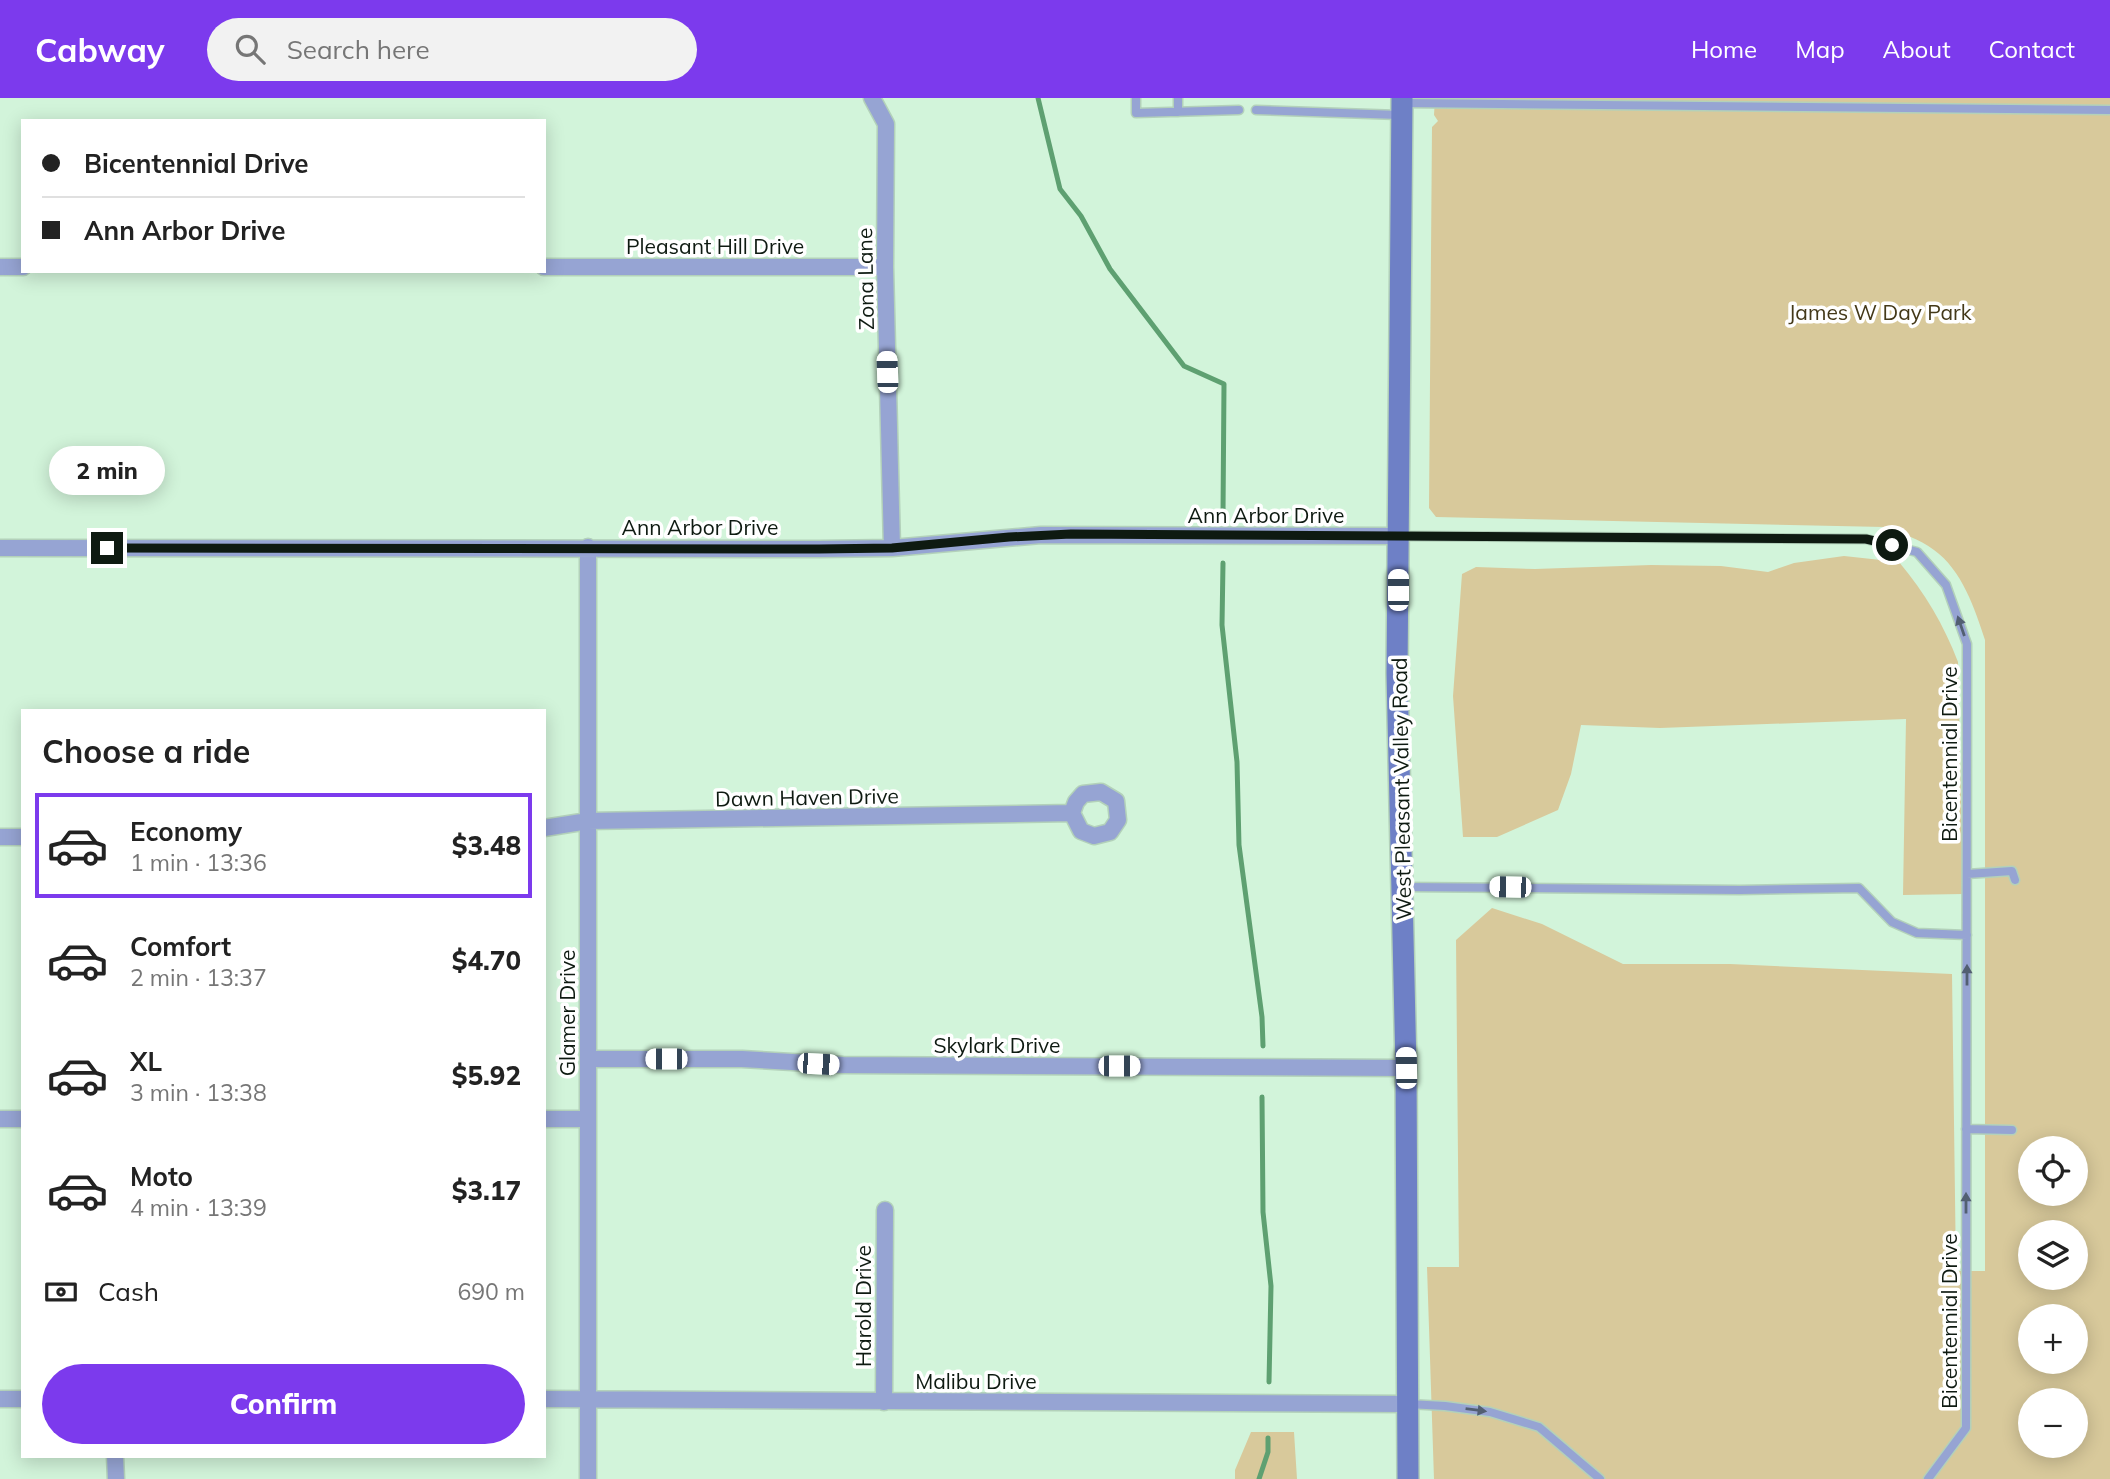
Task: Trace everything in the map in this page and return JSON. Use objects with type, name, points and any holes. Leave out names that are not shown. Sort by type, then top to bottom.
[{"type":"main road","name":"West Pleasant Valley Road","points":[[1402,106],[1397,673],[1406,1068],[1408,1479]]},
{"type":"street","name":"Zona Lane","points":[[872,98],[886,124],[885,267],[892,548]]},
{"type":"street","points":[[0,267],[21,267]]},
{"type":"street","name":"Pleasant Hill Drive","points":[[546,267],[885,267]]},
{"type":"street","name":"Ann Arbor Drive","points":[[0,548],[892,548],[1041,535],[1398,536]]},
{"type":"street","name":"Glamer Drive","points":[[589,547],[589,1479]]},
{"type":"street","name":"Dawn Haven Drive","points":[[546,828],[589,821],[1072,813]]},
{"type":"street","points":[[0,837],[21,837]]},
{"type":"street","name":"Skylark Drive","points":[[589,1059],[743,1059],[857,1065],[1406,1068]]},
{"type":"street","points":[[0,1119],[21,1119]]},
{"type":"street","points":[[546,1119],[589,1119]]},
{"type":"street","name":"Harold Drive","points":[[884,1402],[885,1210]]},
{"type":"street","points":[[0,1399],[21,1399]]},
{"type":"street","name":"Malibu Drive","points":[[546,1399],[1408,1405]]},
{"type":"street","points":[[115,1458],[116,1479]]},
{"type":"lane","points":[[1136,98],[1136,113],[1239,110]]},
{"type":"lane","points":[[1178,98],[1178,112]]},
{"type":"lane","points":[[1256,110],[1402,106],[2110,110]]},
{"type":"lane","name":"Bicentennial Drive","points":[[1398,536],[1866,539],[1917,552],[1946,585],[1967,644],[1966,1428],[1928,1479]]},
{"type":"lane","points":[[1967,874],[2012,870],[2015,880]]},
{"type":"lane","points":[[1403,887],[1740,890],[1858,888],[1892,922],[1917,933],[1967,934]]},
{"type":"lane","points":[[1966,1129],[2012,1130]]},
{"type":"lane","points":[[1408,1405],[1490,1412],[1539,1427],[1600,1479]]},
{"type":"green space","name":"James W Day Park","points":[[1435,98],[2110,98],[2110,1479],[1434,1479],[1427,1267],[1459,1267],[1456,940],[1492,908],[1542,924],[1623,964],[1730,964],[1952,974],[1956,1271],[1985,1271],[1985,640],[1966,591],[1952,568],[1934,550],[1884,527],[1436,517],[1429,508],[1432,127],[1438,121],[1434,115]]},
{"type":"green space","points":[[1844,556],[1899,562],[1933,610],[1958,662],[1963,894],[1903,895],[1906,719],[1660,728],[1581,725],[1571,774],[1558,810],[1497,837],[1463,837],[1453,696],[1462,574],[1476,567],[1535,569],[1651,565],[1721,566],[1768,572],[1794,563]]},
{"type":"green space","points":[[1251,1432],[1294,1432],[1297,1479],[1235,1479],[1235,1470]]},
{"type":"waterway","points":[[1038,98],[1060,189],[1081,216],[1110,269],[1184,366],[1224,384],[1223,515]]},
{"type":"waterway","points":[[1223,563],[1222,625],[1237,762],[1239,845],[1262,1017],[1263,1046]]},
{"type":"waterway","points":[[1262,1097],[1263,1212],[1271,1286],[1269,1382]]},
{"type":"waterway","points":[[1259,1479],[1268,1452],[1268,1438]]},
{"type":"route","points":[[107,548],[892,548],[1071,534],[1866,539],[1892,545]]}]
